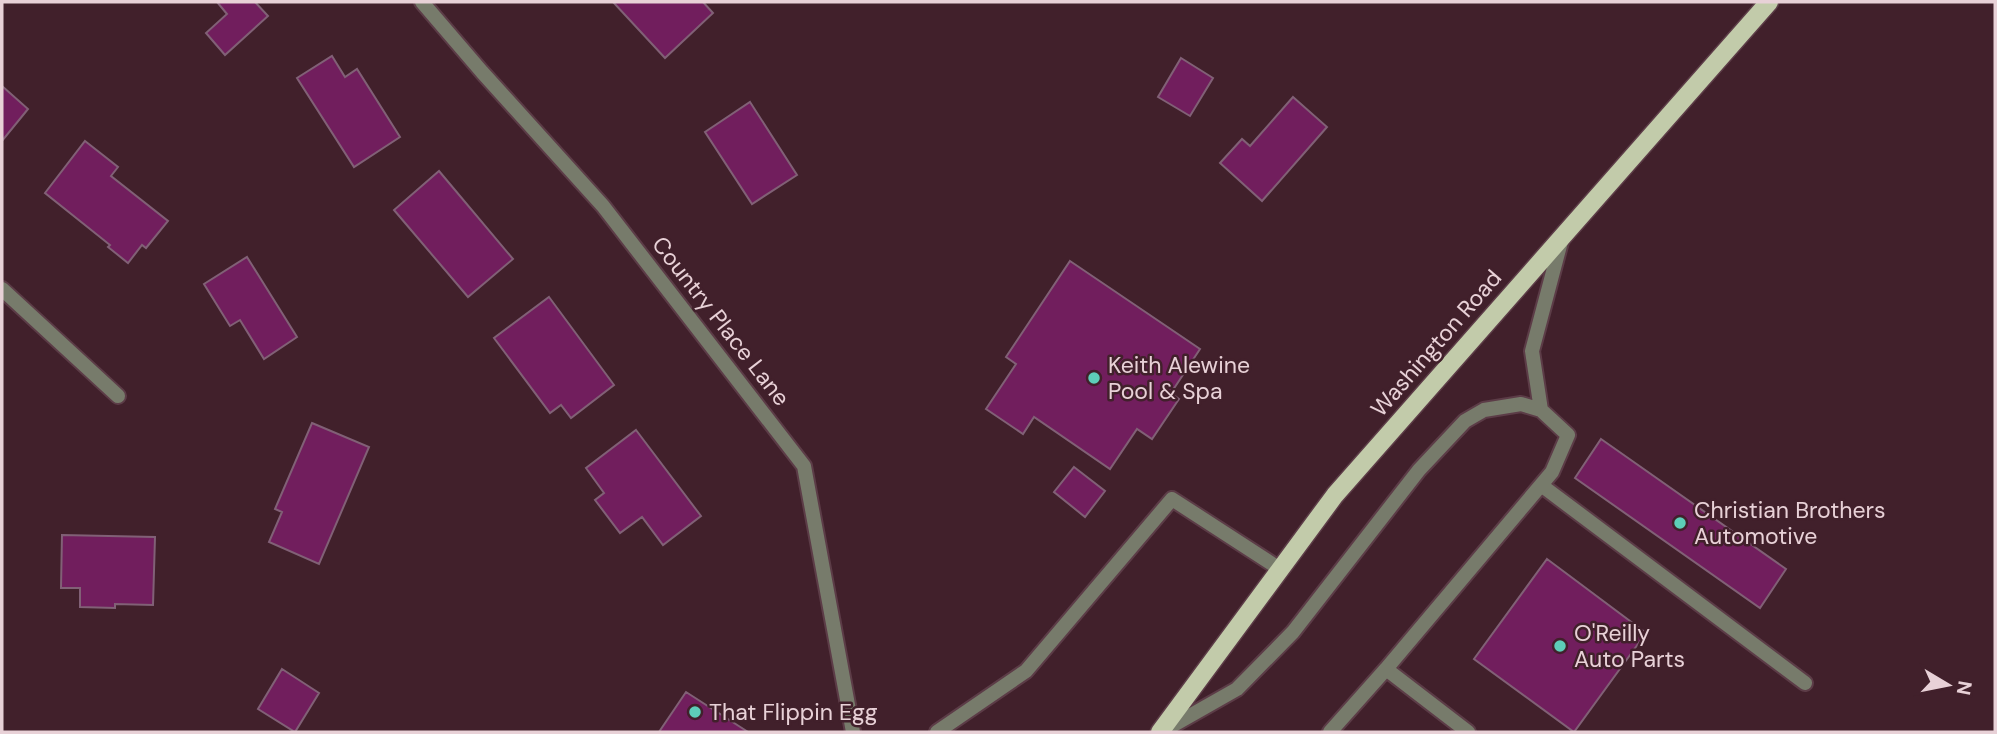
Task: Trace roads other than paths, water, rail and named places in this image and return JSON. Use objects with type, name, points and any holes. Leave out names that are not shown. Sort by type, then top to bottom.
[{"type":"main road","name":"Washington Road","points":[[1161,732],[1335,495],[1769,2]]},
{"type":"street","name":"Country Place Lane","points":[[422,2],[603,206],[804,466],[853,732]]},
{"type":"street","points":[[1541,410],[1531,351],[1563,236]]},
{"type":"street","points":[[2,289],[118,396]]},
{"type":"street","points":[[1161,732],[1237,689],[1293,632],[1419,470],[1465,421],[1484,410],[1521,404],[1541,410],[1568,435],[1552,472],[1330,732]]},
{"type":"street","points":[[1541,485],[1805,682]]},
{"type":"street","points":[[937,732],[1026,671],[1172,499],[1280,569]]},
{"type":"street","points":[[1386,669],[1468,732]]},
{"type":"place","name":"Keith Alewine Pool & Spa","points":[[1094,378]]},
{"type":"place","name":"Christian Brothers Automotive","points":[[1680,523]]},
{"type":"place","name":"O'Reilly Auto Parts","points":[[1560,646]]},
{"type":"place","name":"That Flippin Egg","points":[[695,712]]}]
